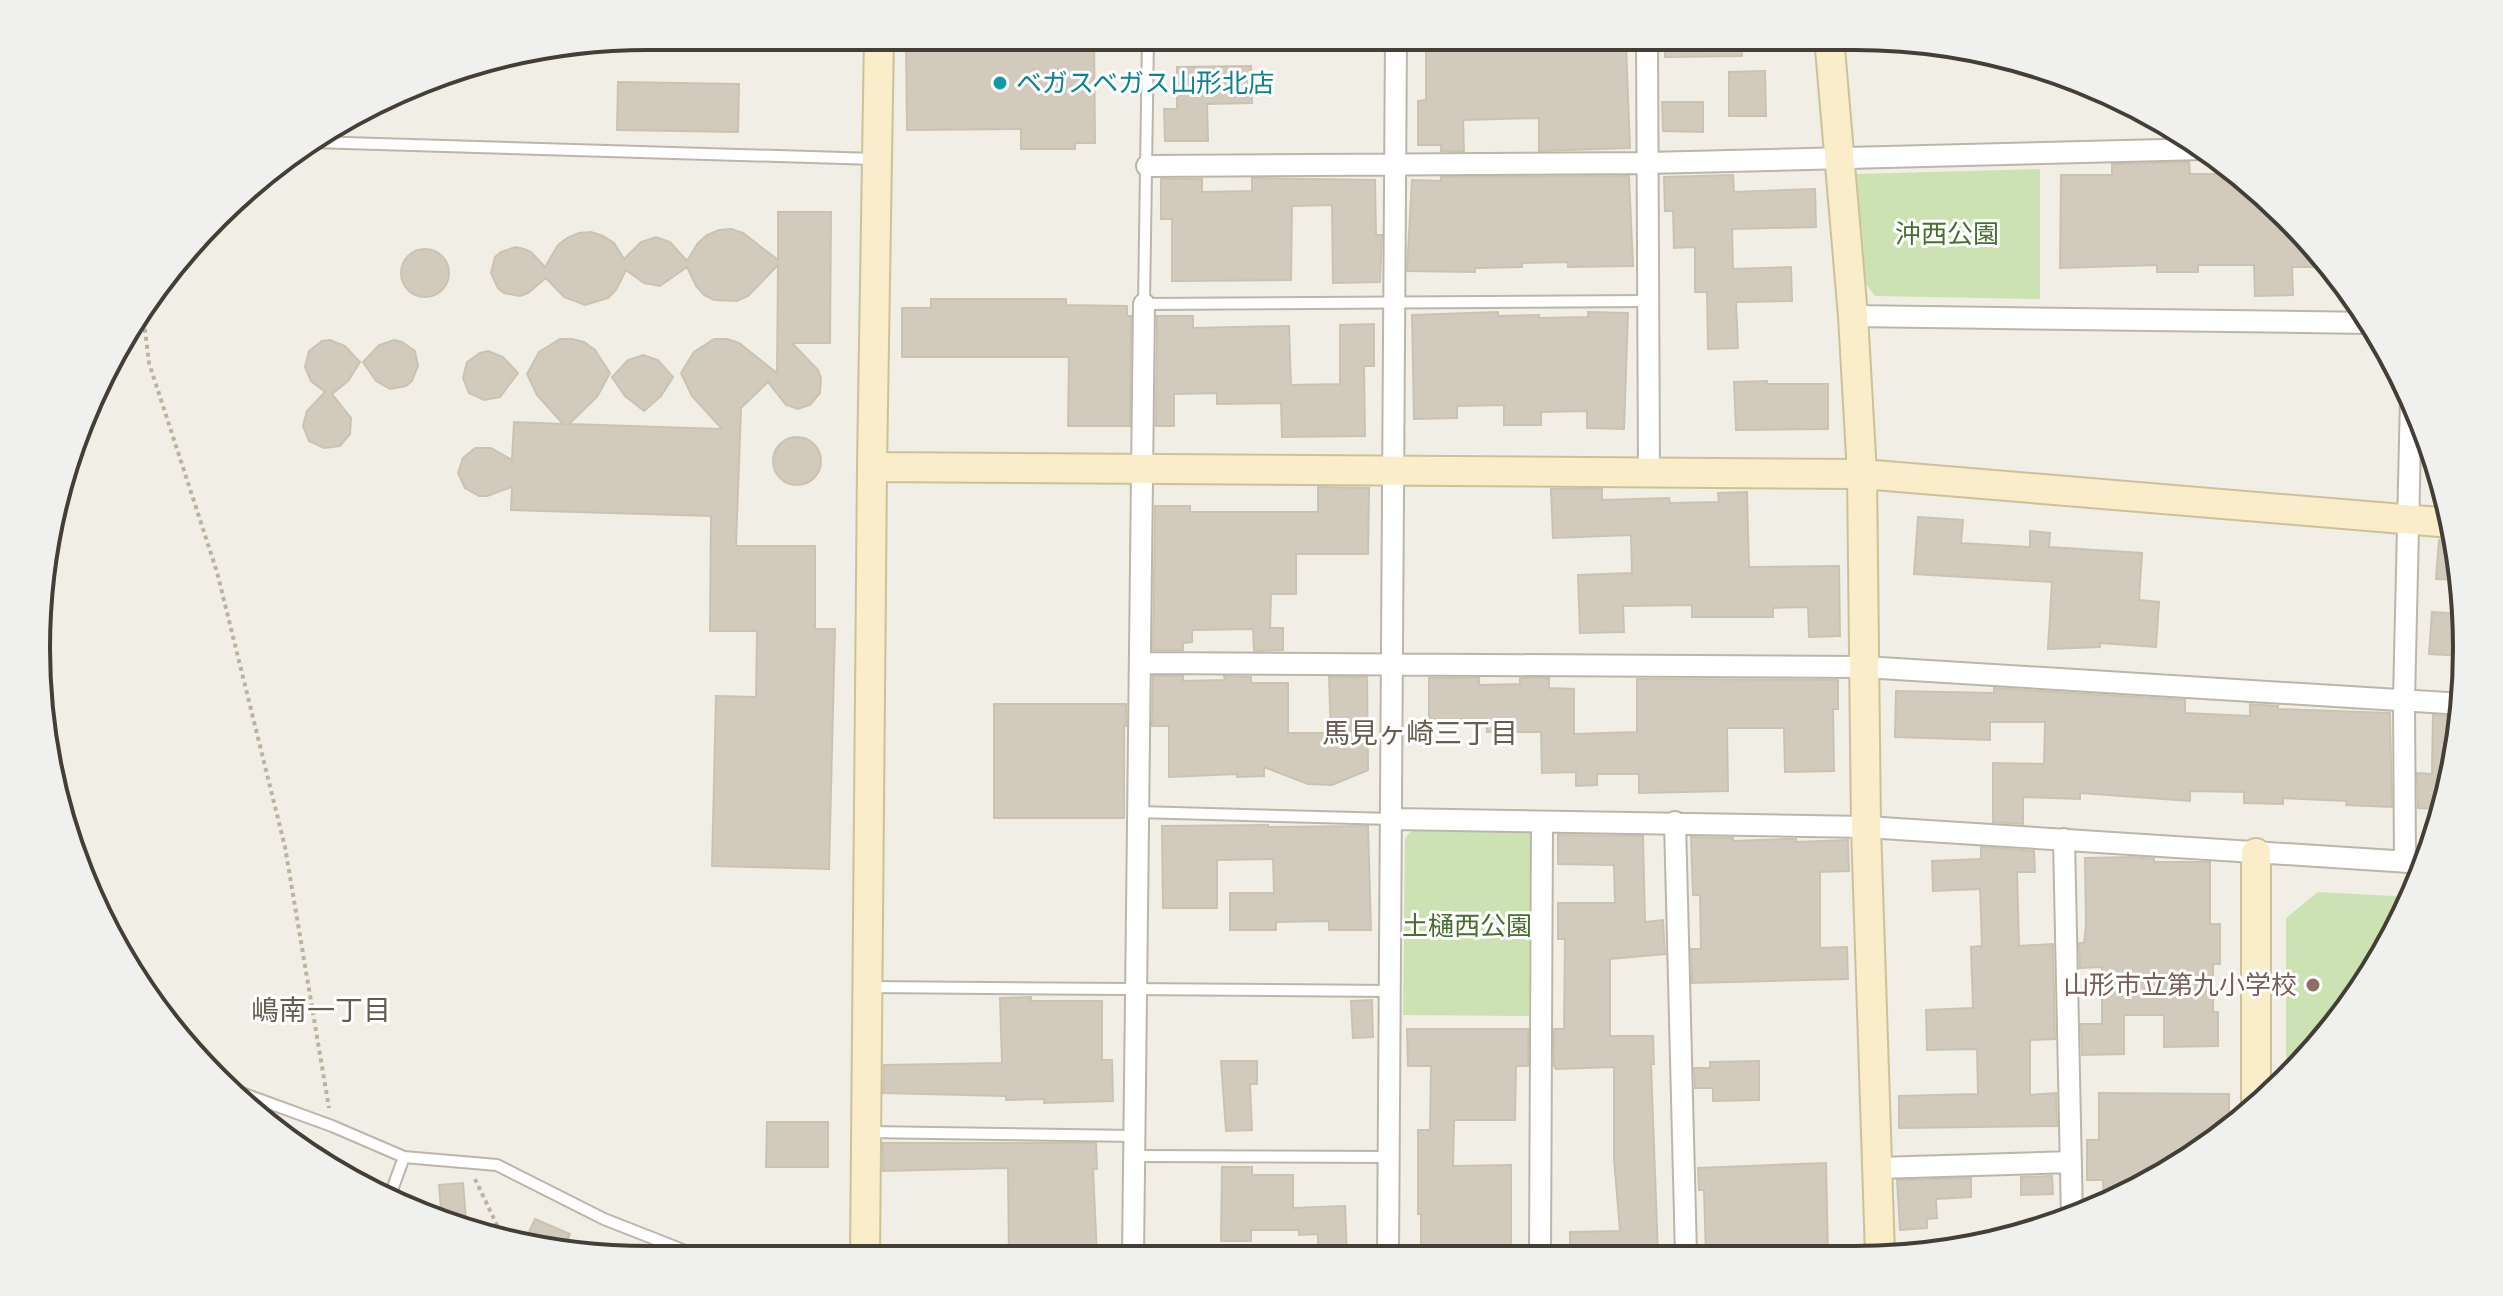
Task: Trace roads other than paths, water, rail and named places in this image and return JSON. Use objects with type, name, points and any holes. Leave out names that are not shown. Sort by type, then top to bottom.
[{"type":"street","points":[[865,1246],[879,50]]},
{"type":"street","points":[[1388,1246],[1396,50]]},
{"type":"street","points":[[1647,50],[1649,474]]},
{"type":"street","points":[[1830,50],[1853,316],[1862,474],[1866,827],[1880,1245]]},
{"type":"street","points":[[1147,166],[1648,163],[2185,149]]},
{"type":"street","points":[[1133,1246],[1144,304]]},
{"type":"street","points":[[1853,316],[2356,323]]},
{"type":"street","points":[[2410,428],[2404,700],[2415,857]]},
{"type":"street","points":[[872,467],[1862,474],[2440,522]]},
{"type":"street","points":[[1140,663],[1864,667],[2450,703]]},
{"type":"street","points":[[1393,819],[1866,827],[2413,862]]},
{"type":"street","points":[[1540,1246],[1542,822]]},
{"type":"street","points":[[1675,822],[1686,1246]]},
{"type":"street","points":[[2064,839],[2072,1205]]},
{"type":"street","points":[[2256,853],[2256,1091]]},
{"type":"street","points":[[1878,1168],[2071,1162]]},
{"type":"lane","points":[[1148,50],[1144,304],[1648,301]]},
{"type":"lane","points":[[329,142],[876,159]]},
{"type":"lane","points":[[1138,812],[1393,819]]},
{"type":"lane","points":[[866,987],[1390,991]]},
{"type":"lane","points":[[253,1097],[404,1157],[497,1165],[604,1219],[669,1246]]},
{"type":"lane","points":[[866,1132],[1389,1157]]},
{"type":"lane","points":[[393,1188],[404,1157]]},
{"type":"place","name":"ベガスベガス山形北店","points":[[1000,83]]},
{"type":"place","name":"山形市立第九小学校","points":[[2313,985]]},
{"type":"district","name":"馬見ヶ崎三丁目","points":[[1420,733]]},
{"type":"district","name":"嶋南一丁目","points":[[321,1010]]},
{"type":"park label","name":"沖西公園","points":[[1947,234]]},
{"type":"park label","name":"土樋西公園","points":[[1467,926]]}]
